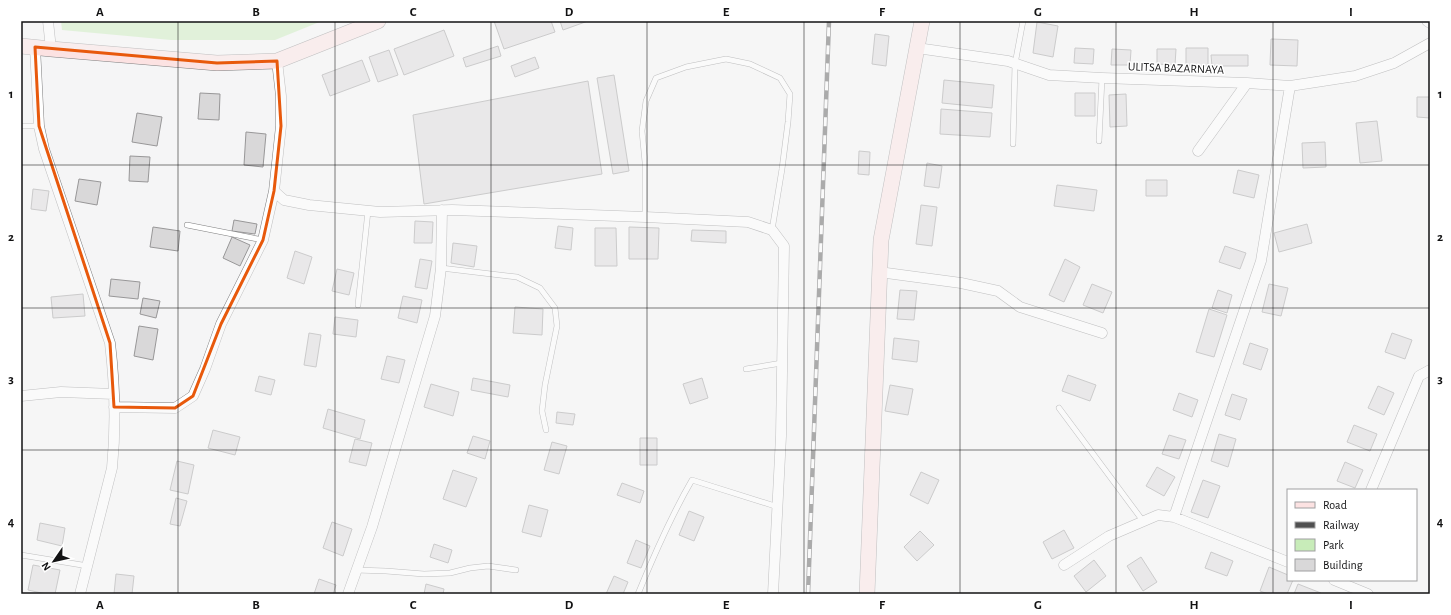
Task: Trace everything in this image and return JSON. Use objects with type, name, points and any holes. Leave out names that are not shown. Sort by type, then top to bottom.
[{"type":"street","points":[[48,21],[51,50]]},
{"type":"street","points":[[80,594],[112,468],[114,449],[114,394],[110,343],[44,148],[39,126],[28,47],[217,63],[277,61],[378,21]]},
{"type":"street","points":[[867,594],[880,240],[922,21]]},
{"type":"street","name":"ULITSA BAZARNAYA","points":[[916,48],[1008,61],[1049,75],[1290,86],[1355,76],[1394,63],[1430,43]]},
{"type":"street","points":[[114,407],[175,408],[193,396],[205,369],[221,324],[263,240],[274,191],[281,126],[281,96],[277,61]]},
{"type":"street","points":[[1198,151],[1247,83]]},
{"type":"street","points":[[1174,517],[1261,261],[1290,86]]},
{"type":"street","points":[[274,191],[284,200],[309,205],[380,212],[442,210],[646,217],[748,222],[772,230],[784,246],[781,436],[774,594]]},
{"type":"street","points":[[348,594],[372,527],[435,316],[441,268],[442,210]]},
{"type":"street","points":[[879,272],[961,283],[998,291],[1020,308],[1102,333]]},
{"type":"street","points":[[1371,489],[1419,376],[1430,370]]},
{"type":"street","points":[[21,396],[61,392],[114,394]]},
{"type":"street","points":[[1064,565],[1109,536],[1158,515],[1174,517],[1287,562]]},
{"type":"street","points":[[1336,581],[1368,594]]},
{"type":"lane","points":[[1013,144],[1015,64],[1023,21]]},
{"type":"lane","points":[[646,217],[645,162],[642,131],[646,101],[656,78],[686,67],[726,59],[750,64],[780,78],[790,94],[785,145],[772,230]]},
{"type":"lane","points":[[1099,141],[1102,78]]},
{"type":"lane","points":[[21,126],[39,126]]},
{"type":"lane","points":[[358,305],[368,211]]},
{"type":"lane","points":[[187,226],[263,240]]},
{"type":"lane","points":[[441,268],[518,277],[540,288],[555,308],[557,326],[545,385],[542,411],[546,430]]},
{"type":"lane","points":[[746,370],[782,362]]},
{"type":"lane","points":[[1059,408],[1143,522]]},
{"type":"lane","points":[[638,594],[654,555],[680,501],[692,480],[778,507]]},
{"type":"lane","points":[[21,555],[88,566]]},
{"type":"lane","points":[[356,570],[424,574],[450,573],[470,568],[488,566],[516,570]]},
{"type":"highlighted area","points":[[35,47],[217,63],[277,61],[281,126],[274,191],[263,240],[221,324],[193,396],[175,408],[114,407],[110,343],[39,126]]},
{"type":"green space","points":[[61,21],[322,21],[275,40],[171,40],[62,30]]},
{"type":"building","points":[[494,21],[551,21],[555,32],[504,49]]},
{"type":"building","points":[[560,21],[588,21],[563,30]]},
{"type":"building","points":[[1037,22],[1058,26],[1053,57],[1033,53]]},
{"type":"building","points":[[444,30],[454,56],[404,75],[394,49]]},
{"type":"building","points":[[875,34],[889,36],[886,66],[872,64]]},
{"type":"building","points":[[1271,39],[1298,40],[1297,66],[1270,65]]},
{"type":"building","points":[[498,46],[501,56],[466,67],[463,58]]},
{"type":"building","points":[[1075,48],[1094,49],[1093,64],[1074,63]]},
{"type":"building","points":[[1186,48],[1208,48],[1208,66],[1186,66]]},
{"type":"building","points":[[1112,49],[1131,50],[1130,65],[1111,65]]},
{"type":"building","points":[[1157,49],[1176,49],[1175,65],[1157,64]]},
{"type":"building","points":[[389,50],[398,75],[378,82],[369,57]]},
{"type":"building","points":[[1211,55],[1248,55],[1248,66],[1212,66]]},
{"type":"building","points":[[535,57],[539,68],[515,77],[511,66]]},
{"type":"building","points":[[362,60],[370,81],[330,96],[322,75]]},
{"type":"building","points":[[614,75],[629,171],[613,174],[597,78]]},
{"type":"building","points":[[944,80],[994,85],[992,108],[942,103]]},
{"type":"building","points":[[588,81],[602,174],[424,204],[413,115]]},
{"type":"building","points":[[200,93],[220,94],[219,120],[198,119]]},
{"type":"building","points":[[1075,93],[1095,93],[1095,116],[1075,116]]},
{"type":"building","points":[[1126,94],[1127,126],[1110,127],[1109,95]]},
{"type":"building","points":[[1417,97],[1430,97],[1430,118],[1417,117]]},
{"type":"building","points":[[941,109],[992,113],[990,137],[940,134]]},
{"type":"building","points":[[137,113],[162,117],[157,146],[132,142]]},
{"type":"building","points":[[1377,121],[1382,161],[1360,163],[1356,123]]},
{"type":"building","points":[[246,132],[266,134],[263,167],[244,165]]},
{"type":"building","points":[[1325,142],[1326,167],[1303,168],[1302,143]]},
{"type":"building","points":[[859,151],[870,152],[869,175],[858,174]]},
{"type":"building","points":[[130,156],[150,157],[148,182],[129,181]]},
{"type":"building","points":[[927,163],[942,166],[939,188],[924,186]]},
{"type":"building","points":[[1238,170],[1259,175],[1254,198],[1233,193]]},
{"type":"building","points":[[79,179],[101,182],[97,205],[75,201]]},
{"type":"building","points":[[1146,180],[1167,180],[1167,196],[1146,196]]},
{"type":"building","points":[[1057,185],[1097,190],[1094,211],[1054,206]]},
{"type":"building","points":[[33,189],[49,191],[46,211],[31,209]]},
{"type":"building","points":[[921,205],[937,207],[932,246],[916,244]]},
{"type":"building","points":[[234,220],[257,224],[255,234],[232,231]]},
{"type":"building","points":[[415,221],[433,222],[432,243],[414,243]]},
{"type":"building","points":[[1307,224],[1312,243],[1279,252],[1274,233]]},
{"type":"building","points":[[558,226],[573,228],[571,250],[555,248]]},
{"type":"building","points":[[153,227],[180,231],[178,251],[150,247]]},
{"type":"building","points":[[629,227],[659,228],[658,259],[629,259]]},
{"type":"building","points":[[595,228],[616,228],[617,266],[595,266]]},
{"type":"building","points":[[692,230],[726,231],[726,243],[691,241]]},
{"type":"building","points":[[232,237],[250,245],[240,266],[223,258]]},
{"type":"building","points":[[453,243],[477,246],[474,267],[451,263]]},
{"type":"building","points":[[1225,246],[1246,253],[1240,269],[1219,262]]},
{"type":"building","points":[[295,251],[312,257],[304,284],[287,278]]},
{"type":"building","points":[[420,259],[432,261],[427,289],[415,287]]},
{"type":"building","points":[[1065,259],[1080,267],[1064,302],[1049,295]]},
{"type":"building","points":[[337,269],[354,273],[349,295],[332,291]]},
{"type":"building","points":[[111,279],[140,282],[138,299],[109,296]]},
{"type":"building","points":[[1092,284],[1112,292],[1103,313],[1083,305]]},
{"type":"building","points":[[1269,284],[1288,288],[1281,316],[1262,312]]},
{"type":"building","points":[[900,290],[917,291],[914,320],[897,319]]},
{"type":"building","points":[[1218,290],[1232,295],[1227,313],[1212,308]]},
{"type":"building","points":[[83,294],[85,316],[53,318],[51,297]]},
{"type":"building","points":[[403,296],[422,300],[417,323],[398,318]]},
{"type":"building","points":[[143,298],[160,301],[156,318],[140,314]]},
{"type":"building","points":[[515,307],[543,309],[542,335],[513,333]]},
{"type":"building","points":[[1209,309],[1227,315],[1214,357],[1196,352]]},
{"type":"building","points":[[335,317],[358,320],[356,337],[333,334]]},
{"type":"building","points":[[139,326],[158,329],[153,360],[134,356]]},
{"type":"building","points":[[309,333],[321,335],[316,367],[304,365]]},
{"type":"building","points":[[1392,333],[1412,340],[1405,359],[1385,352]]},
{"type":"building","points":[[894,338],[919,341],[917,362],[892,359]]},
{"type":"building","points":[[1250,343],[1268,349],[1261,370],[1243,364]]},
{"type":"building","points":[[387,356],[405,360],[399,383],[381,379]]},
{"type":"building","points":[[1068,375],[1096,385],[1090,401],[1062,391]]},
{"type":"building","points":[[259,376],[275,380],[271,395],[255,391]]},
{"type":"building","points":[[473,378],[510,385],[508,397],[471,390]]},
{"type":"building","points":[[702,378],[708,398],[690,404],[683,384]]},
{"type":"building","points":[[431,384],[459,392],[453,416],[424,407]]},
{"type":"building","points":[[890,385],[913,389],[908,415],[885,411]]},
{"type":"building","points":[[1378,386],[1394,393],[1384,415],[1368,408]]},
{"type":"building","points":[[1179,393],[1198,400],[1192,417],[1173,410]]},
{"type":"building","points":[[1232,394],[1247,399],[1240,420],[1225,415]]},
{"type":"building","points":[[328,409],[365,420],[360,439],[323,428]]},
{"type":"building","points":[[557,412],[575,414],[573,425],[556,423]]},
{"type":"building","points":[[1354,425],[1377,434],[1370,451],[1347,442]]},
{"type":"building","points":[[213,430],[240,437],[235,455],[208,448]]},
{"type":"building","points":[[1219,434],[1236,439],[1228,467],[1211,461]]},
{"type":"building","points":[[1169,435],[1186,440],[1179,459],[1162,454]]},
{"type":"building","points":[[473,436],[490,441],[485,459],[467,453]]},
{"type":"building","points":[[640,438],[657,438],[657,465],[640,465]]},
{"type":"building","points":[[355,439],[372,443],[366,466],[349,462]]},
{"type":"building","points":[[552,442],[567,446],[559,474],[544,470]]},
{"type":"building","points":[[177,461],[194,465],[188,494],[170,490]]},
{"type":"building","points":[[1345,462],[1363,470],[1355,488],[1337,481]]},
{"type":"building","points":[[1157,467],[1175,477],[1164,496],[1146,486]]},
{"type":"building","points":[[453,470],[477,478],[466,507],[443,499]]},
{"type":"building","points":[[921,472],[939,480],[928,504],[910,495]]},
{"type":"building","points":[[1203,480],[1220,486],[1208,518],[1191,512]]},
{"type":"building","points":[[622,483],[644,491],[640,503],[617,495]]},
{"type":"building","points":[[176,498],[187,501],[180,526],[170,524]]},
{"type":"building","points":[[529,505],[548,510],[541,537],[522,532]]},
{"type":"building","points":[[689,511],[704,517],[694,541],[679,535]]},
{"type":"building","points":[[332,522],[352,529],[343,556],[323,548]]},
{"type":"building","points":[[40,523],[65,528],[62,546],[37,540]]},
{"type":"building","points":[[1064,530],[1074,548],[1052,559],[1043,542]]},
{"type":"building","points":[[920,531],[934,545],[917,561],[904,547]]},
{"type":"building","points":[[636,540],[650,546],[641,568],[627,563]]},
{"type":"building","points":[[434,544],[452,550],[448,563],[430,557]]},
{"type":"building","points":[[1211,552],[1233,561],[1227,576],[1205,568]]},
{"type":"building","points":[[1141,557],[1157,582],[1143,591],[1127,566]]},
{"type":"building","points":[[1094,560],[1106,576],[1086,592],[1074,576]]},
{"type":"building","points":[[33,565],[60,570],[55,594],[46,594],[28,590]]},
{"type":"building","points":[[1269,567],[1287,575],[1287,581],[1293,581],[1287,594],[1268,594],[1260,591]]},
{"type":"building","points":[[116,574],[134,576],[132,594],[114,594]]},
{"type":"building","points":[[614,576],[628,582],[623,594],[606,594]]},
{"type":"building","points":[[319,579],[336,585],[333,594],[314,594]]},
{"type":"building","points":[[426,584],[444,589],[443,594],[424,594]]},
{"type":"building","points":[[1298,584],[1321,593],[1321,594],[1294,594]]},
{"type":"railway","points":[[808,594],[829,21]]}]
